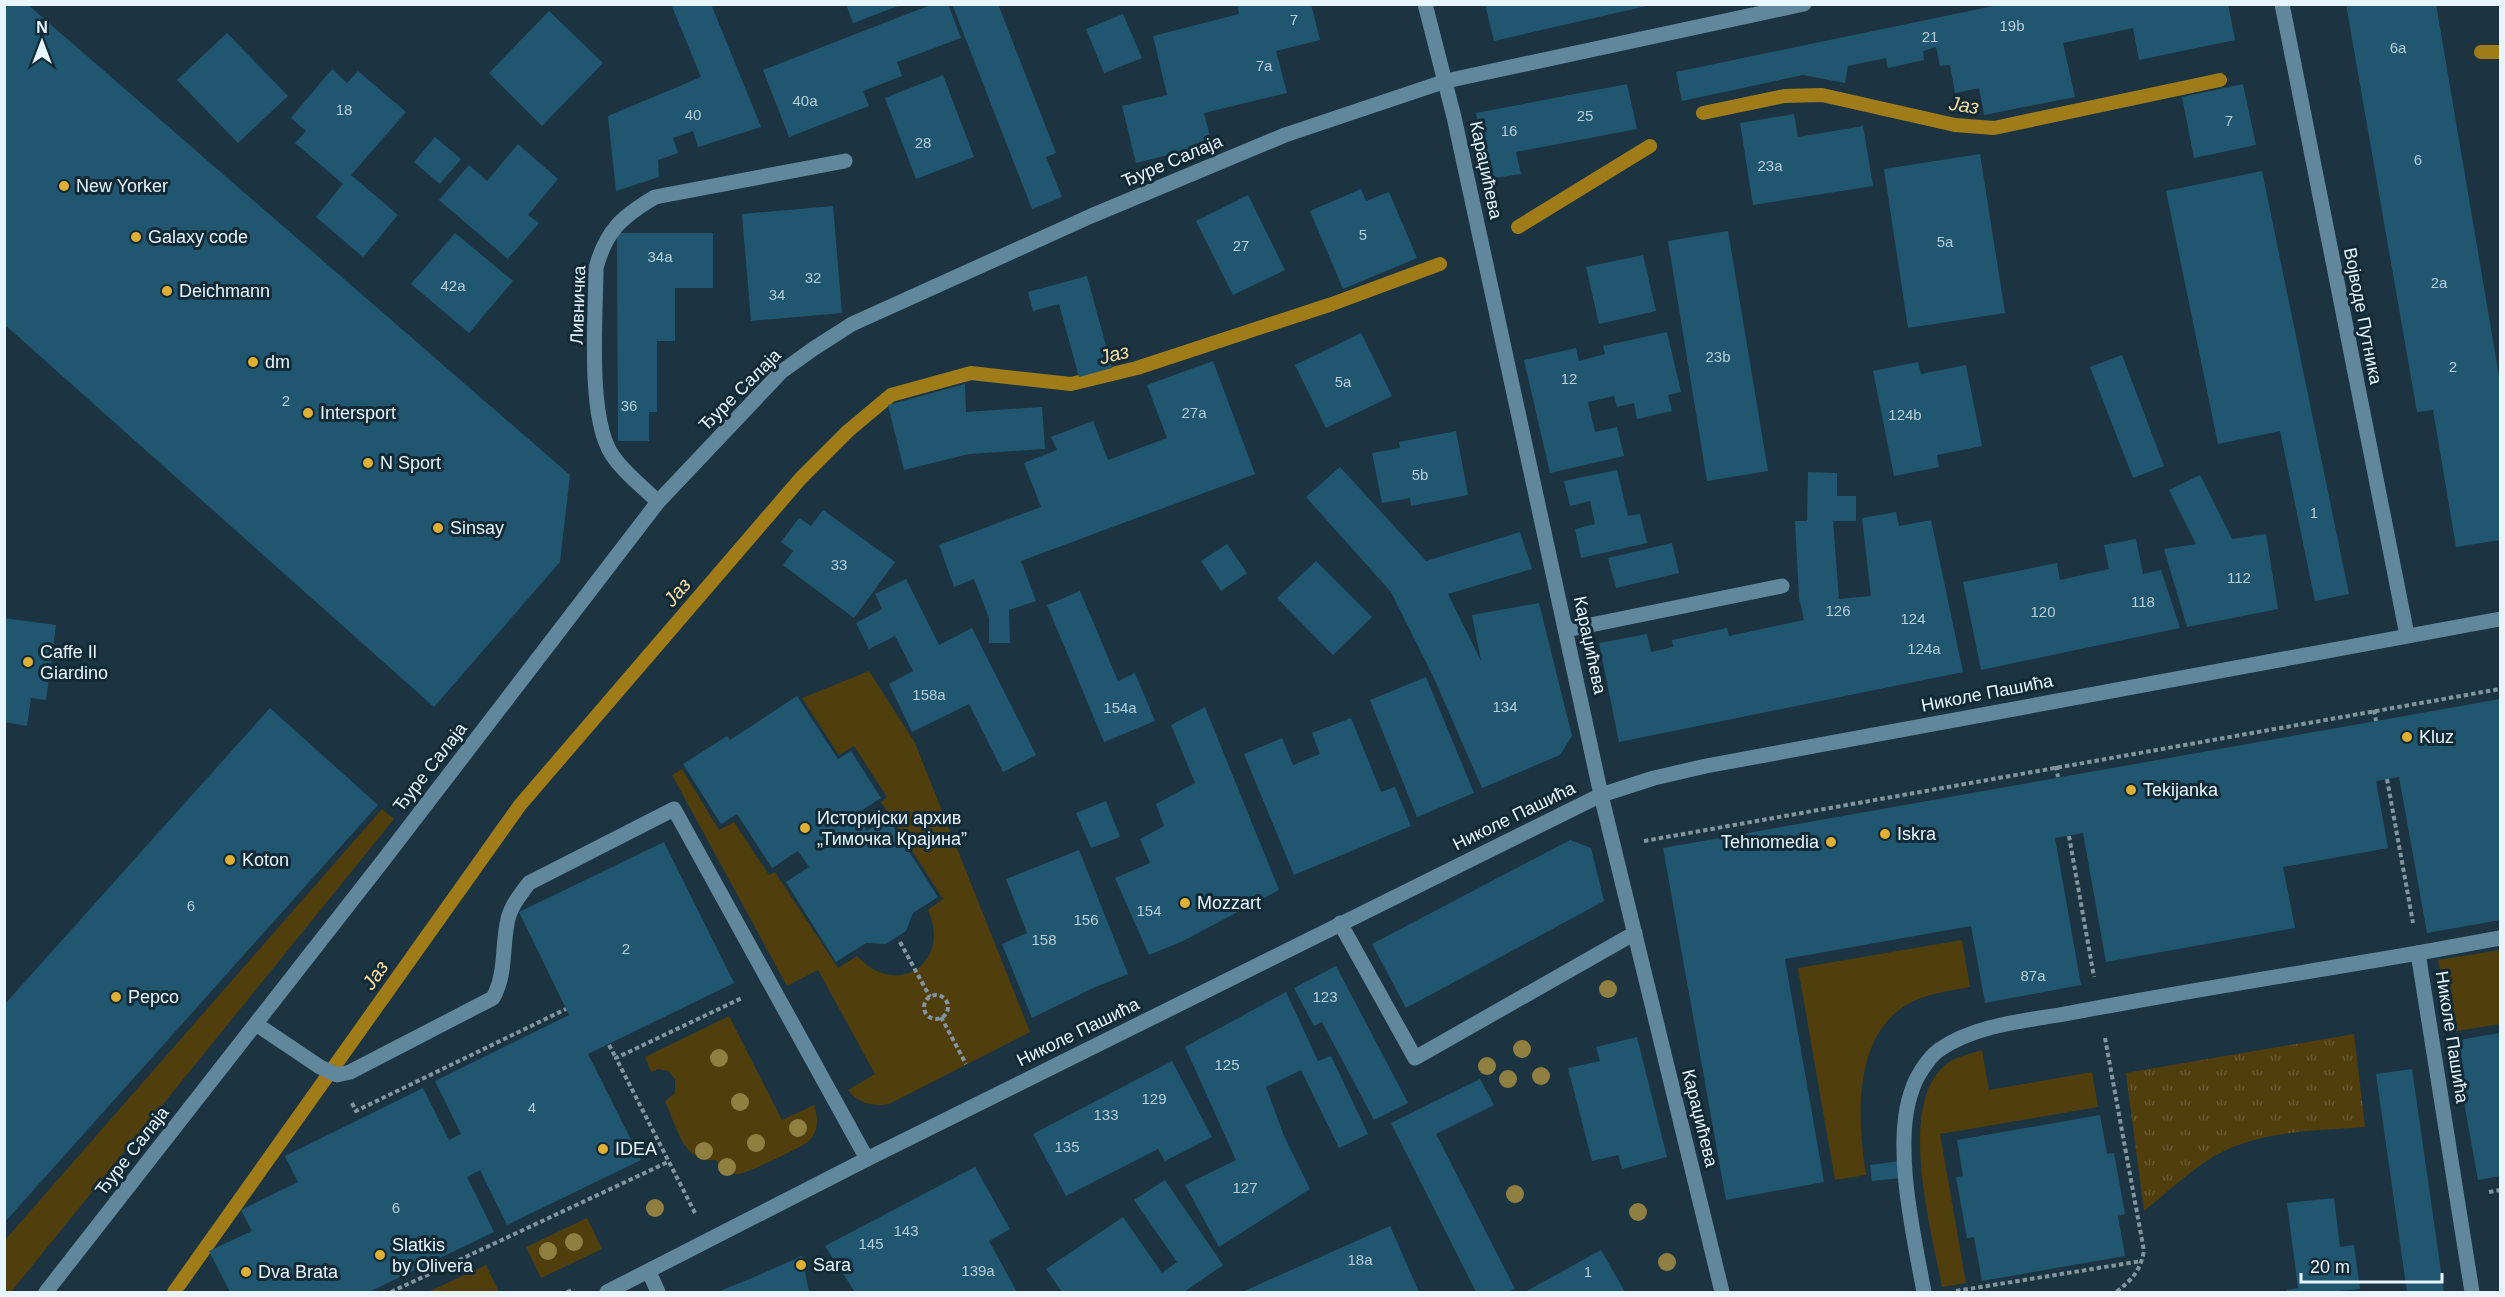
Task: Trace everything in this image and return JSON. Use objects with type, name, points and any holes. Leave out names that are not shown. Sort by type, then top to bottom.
[{"type":"street","name":"Караџићева","points":[[1425,4],[1446,81],[1601,795],[1722,1293]]},
{"type":"street","name":"Ђуре Салаја","points":[[46,1293],[658,502],[781,372],[852,324],[1091,216],[1285,135],[1446,81],[1804,4]]},
{"type":"street","name":"Војводе Путника","points":[[2282,4],[2407,635]]},
{"type":"street","name":"Ливничка","points":[[658,502],[614,459],[602,435],[596,410],[596,268],[601,251],[615,226],[630,212],[655,196],[845,161]]},
{"type":"street","points":[[1566,630],[1782,586]]},
{"type":"street","name":"Николе Пашића","points":[[632,1293],[649,1272],[867,1159],[1601,795],[1654,778],[1706,766],[2407,635],[2500,620]]},
{"type":"street","points":[[256,1024],[320,1067],[337,1075],[350,1072],[493,998],[500,985],[504,969],[507,922],[516,900],[530,883],[674,810],[867,1159]]},
{"type":"street","points":[[1340,923],[1415,1058],[1635,933]]},
{"type":"street","points":[[2418,953],[2500,938]]},
{"type":"street","name":"Николе Пашића","points":[[1924,1293],[1911,1220],[1904,1141],[1906,1112],[1912,1090],[1924,1067],[1938,1050],[1987,1029],[2100,1007],[2418,953],[2472,1293]]},
{"type":"street","points":[[607,1293],[649,1272],[658,1293]]},
{"type":"path","points":[[1614,846],[2500,689]]},
{"type":"path","points":[[2374,710],[2376,721]]},
{"type":"path","points":[[2056,766],[2058,777]]},
{"type":"path","points":[[2387,779],[2418,953]]},
{"type":"path","points":[[2069,836],[2144,1251],[2134,1279],[2116,1293]]},
{"type":"path","points":[[900,942],[930,997]]},
{"type":"path","points":[[616,1058],[770,984]]},
{"type":"path","points":[[938,996],[945,999],[947,1010],[941,1017],[932,1019],[926,1014],[924,1003],[930,997],[938,996]]},
{"type":"path","points":[[337,1075],[356,1111],[566,1009]]},
{"type":"path","points":[[941,1017],[966,1064]]},
{"type":"path","points":[[609,1045],[695,1214]]},
{"type":"path","points":[[391,1293],[668,1162]]},
{"type":"path","points":[[1946,1293],[2142,1261]]},
{"type":"green space","points":[[869,671],[915,743],[1030,1032],[883,1105],[861,1101],[848,1090],[875,1074],[818,970],[787,986],[672,775],[682,769],[719,830],[734,822],[769,875],[775,872],[838,968],[857,956],[872,969],[888,975],[903,975],[916,969],[926,960],[933,946],[933,929],[928,910],[943,899],[881,802],[887,797],[854,746],[839,755],[802,698]]},
{"type":"green space","points":[[382,809],[394,819],[11,1292],[5,1292],[5,1240]]},
{"type":"green space","points":[[1962,940],[1970,987],[1935,994],[1910,1003],[1886,1022],[1875,1041],[1862,1084],[1861,1131],[1866,1175],[1835,1180],[1798,968]]},
{"type":"green space","points":[[2500,950],[2500,1024],[2451,1032],[2438,960]]},
{"type":"green space","points":[[729,1016],[782,1120],[814,1105],[817,1119],[815,1132],[806,1143],[763,1165],[738,1174],[725,1170],[716,1160],[705,1160],[696,1156],[688,1149],[677,1131],[665,1101],[675,1093],[675,1079],[668,1071],[658,1069],[651,1072],[645,1057]]},
{"type":"green space","points":[[2354,1034],[2365,1127],[2282,1134],[2223,1151],[2182,1179],[2144,1211],[2126,1073]]},
{"type":"green space","points":[[1982,1050],[1989,1090],[2092,1072],[2098,1107],[1940,1134],[1966,1283],[1942,1287],[1922,1172],[1920,1140],[1922,1111],[1930,1085],[1944,1066],[1957,1058]]},
{"type":"green space","points":[[587,1218],[602,1249],[541,1278],[526,1247]]},
{"type":"green space","points":[[486,1265],[499,1292],[430,1291]]},
{"type":"building","points":[[4,4],[27,4],[570,475],[560,562],[434,707],[4,324]]},
{"type":"building","points":[[671,4],[711,4],[761,127],[698,147],[693,131],[673,138],[678,153],[658,160],[659,177],[616,191],[608,116],[701,77]]},
{"type":"building","points":[[846,4],[901,4],[901,5],[853,23]]},
{"type":"building","points":[[933,4],[948,4],[961,38],[897,62],[902,76],[863,91],[869,106],[789,137],[763,70]]},
{"type":"building","points":[[952,4],[998,4],[1056,153],[1046,157],[1062,197],[1032,209]]},
{"type":"building","points":[[1237,4],[1311,4],[1320,40],[1276,51],[1287,93],[1204,113],[1212,144],[1136,163],[1122,106],[1167,95],[1153,36],[1239,14]]},
{"type":"building","points":[[1485,4],[1651,4],[1651,5],[1494,41]]},
{"type":"building","points":[[2003,4],[2228,4],[2235,40],[2139,60],[2133,28],[2063,43],[2075,97],[1984,115],[1979,88],[1955,93],[1950,65],[1940,66],[1936,47],[1923,51],[1924,60],[1888,68],[1886,58],[1848,66],[1845,83],[1803,75],[1682,101],[1676,72]]},
{"type":"building","points":[[2346,4],[2436,4],[2500,382],[2500,540],[2456,547],[2433,410],[2417,412]]},
{"type":"building","points":[[549,11],[603,63],[542,126],[489,73]]},
{"type":"building","points":[[1123,14],[1142,58],[1104,73],[1086,29]]},
{"type":"building","points":[[227,33],[288,96],[238,143],[177,80]]},
{"type":"building","points":[[332,69],[347,83],[358,71],[406,112],[351,175],[398,215],[363,257],[316,217],[343,184],[295,143],[306,131],[291,118]]},
{"type":"building","points":[[943,75],[974,157],[916,179],[885,98]]},
{"type":"building","points":[[1627,84],[1637,129],[1516,152],[1521,174],[1488,179],[1476,113]]},
{"type":"building","points":[[2243,84],[2256,145],[2194,158],[2182,97]]},
{"type":"building","points":[[1794,114],[1798,137],[1863,126],[1873,186],[1753,205],[1740,123]]},
{"type":"building","points":[[435,137],[461,159],[440,184],[414,162]]},
{"type":"building","points":[[518,144],[558,179],[528,215],[539,223],[508,259],[439,200],[469,165],[487,181]]},
{"type":"building","points":[[1980,154],[2005,313],[1908,328],[1884,169]]},
{"type":"building","points":[[2262,171],[2349,594],[2315,601],[2280,431],[2218,444],[2166,191]]},
{"type":"building","points":[[1361,189],[1366,201],[1389,192],[1417,258],[1343,289],[1310,211]]},
{"type":"building","points":[[1248,195],[1285,270],[1233,295],[1196,221]]},
{"type":"building","points":[[833,206],[842,313],[751,321],[742,214]]},
{"type":"building","points":[[1728,231],[1768,471],[1707,481],[1668,241]]},
{"type":"building","points":[[455,233],[513,281],[469,333],[411,284]]},
{"type":"building","points":[[617,233],[713,233],[713,288],[675,288],[675,341],[657,341],[657,412],[649,412],[649,441],[618,441]]},
{"type":"building","points":[[1643,255],[1656,311],[1599,324],[1586,267]]},
{"type":"building","points":[[1087,276],[1112,368],[1079,377],[1059,304],[1033,311],[1028,292]]},
{"type":"building","points":[[1667,332],[1681,392],[1668,395],[1672,411],[1637,419],[1634,403],[1617,407],[1614,396],[1588,402],[1595,432],[1617,427],[1624,456],[1550,473],[1524,360],[1576,348],[1579,361],[1605,354],[1603,346]]},
{"type":"building","points":[[1361,333],[1392,396],[1326,428],[1295,365]]},
{"type":"building","points":[[2122,355],[2164,466],[2133,478],[2090,367]]},
{"type":"building","points":[[1213,361],[1255,474],[1021,561],[1036,601],[1009,610],[1010,643],[989,643],[989,618],[974,579],[954,587],[939,545],[1041,507],[1024,463],[1057,450],[1051,437],[1093,421],[1108,460],[1167,438],[1147,385]]},
{"type":"building","points":[[1918,362],[1921,374],[1966,365],[1982,446],[1937,455],[1939,467],[1894,476],[1873,371]]},
{"type":"building","points":[[965,384],[966,412],[1042,407],[1045,449],[969,454],[904,470],[888,405]]},
{"type":"building","points":[[1456,431],[1468,495],[1411,506],[1410,498],[1382,503],[1372,453],[1400,448],[1399,442]]},
{"type":"building","points":[[1340,467],[1426,561],[1520,532],[1532,569],[1448,594],[1481,661],[1472,615],[1539,603],[1572,736],[1560,755],[1482,788],[1433,676],[1391,592],[1306,497]]},
{"type":"building","points":[[1617,470],[1628,516],[1640,514],[1647,543],[1581,558],[1575,529],[1595,524],[1590,501],[1570,506],[1564,481]]},
{"type":"building","points":[[1808,472],[1837,473],[1837,496],[1856,496],[1856,521],[1833,521],[1839,599],[1871,596],[1862,518],[1896,512],[1899,526],[1931,520],[1963,672],[1619,742],[1599,643],[1647,634],[1651,652],[1673,647],[1672,640],[1727,628],[1729,636],[1804,620],[1799,598],[1795,521],[1807,521]]},
{"type":"building","points":[[2200,475],[2232,539],[2266,534],[2278,609],[2187,627],[2164,549],[2196,544],[2169,490]]},
{"type":"building","points":[[823,510],[895,562],[854,618],[783,565],[793,551],[781,542],[799,518],[811,526]]},
{"type":"building","points":[[2136,539],[2143,574],[2161,570],[2180,628],[1981,670],[1963,582],[2057,563],[2060,580],[2109,569],[2104,545]]},
{"type":"building","points":[[1672,543],[1679,573],[1616,588],[1608,558]]},
{"type":"building","points":[[1227,544],[1247,573],[1221,591],[1201,561]]},
{"type":"building","points":[[1316,561],[1372,617],[1333,655],[1277,598]]},
{"type":"building","points":[[906,579],[939,645],[972,628],[1036,755],[1003,772],[969,704],[912,732],[889,684],[913,671],[895,636],[869,649],[856,623],[882,609],[875,594]]},
{"type":"building","points":[[1080,591],[1118,681],[1135,673],[1155,721],[1104,742],[1047,605]]},
{"type":"building","name":"Caffe Il Giardino","points":[[4,618],[56,625],[46,700],[31,698],[27,726],[4,722]]},
{"type":"building","points":[[1426,677],[1474,793],[1417,817],[1370,700]]},
{"type":"building","name":"Историјски архив „Тимочка Крајина”","points":[[797,696],[838,759],[851,751],[881,798],[856,814],[867,831],[887,817],[938,897],[913,913],[906,931],[886,944],[866,943],[836,962],[786,882],[809,867],[798,851],[772,868],[737,814],[721,824],[683,764],[727,736],[730,740]]},
{"type":"building","points":[[2500,699],[2500,920],[2427,933],[2399,777],[2376,781],[2388,848],[2283,867],[2295,928],[2106,962],[2083,833],[2055,838],[2081,985],[1985,1003],[1971,926],[1785,959],[1824,1182],[1726,1200],[1663,848]]},
{"type":"building","points":[[1205,707],[1279,890],[1183,941],[1149,955],[1115,878],[1150,863],[1140,839],[1164,826],[1156,804],[1195,783],[1171,725]]},
{"type":"building","points":[[270,708],[378,805],[4,1223],[4,1005]]},
{"type":"building","points":[[1351,718],[1381,792],[1395,787],[1411,826],[1294,875],[1244,754],[1282,738],[1293,765],[1320,754],[1312,733]]},
{"type":"building","points":[[1106,801],[1120,837],[1091,848],[1076,813]]},
{"type":"building","points":[[1570,840],[1591,848],[1604,901],[1406,1008],[1372,944]]},
{"type":"building","points":[[664,842],[734,983],[588,1054],[641,1160],[507,1225],[480,1170],[467,1177],[494,1232],[369,1292],[230,1292],[209,1251],[252,1231],[241,1210],[298,1182],[285,1156],[423,1088],[449,1140],[461,1134],[435,1081],[569,1015],[519,912]]},
{"type":"building","points":[[1079,850],[1128,974],[1093,988],[1032,1018],[1002,944],[1027,933],[1006,879]]},
{"type":"building","points":[[1336,966],[1408,1103],[1374,1120],[1322,1022],[1314,1026],[1294,988]]},
{"type":"building","points":[[1286,992],[1318,1061],[1331,1056],[1368,1134],[1339,1148],[1301,1070],[1266,1087],[1284,1136],[1310,1189],[1219,1247],[1185,1185],[1236,1160],[1185,1047]]},
{"type":"building","points":[[2500,1033],[2500,1176],[2478,1180],[2453,1041]]},
{"type":"building","points":[[1637,1037],[1667,1157],[1622,1169],[1618,1155],[1592,1161],[1568,1068],[1600,1061],[1596,1047]]},
{"type":"building","points":[[1172,1061],[1212,1137],[1165,1161],[1158,1149],[1066,1196],[1033,1134]]},
{"type":"building","points":[[2412,1069],[2444,1292],[2407,1292],[2376,1074]]},
{"type":"building","points":[[1480,1079],[1494,1105],[1436,1134],[1515,1289],[1508,1292],[1476,1292],[1391,1123]]},
{"type":"building","points":[[2100,1115],[2107,1154],[2114,1153],[2125,1214],[2118,1216],[2125,1256],[1982,1281],[1974,1237],[1967,1238],[1956,1177],[1963,1176],[1957,1140]]},
{"type":"building","points":[[1899,1161],[1902,1178],[1872,1181],[1870,1165]]},
{"type":"building","points":[[975,1167],[1010,1229],[989,1241],[1017,1292],[855,1292],[825,1246]]},
{"type":"building","points":[[1165,1180],[1223,1265],[1184,1292],[1062,1292],[1046,1269],[1123,1217],[1162,1273],[1177,1262],[1134,1200]]},
{"type":"building","points":[[2334,1198],[2340,1247],[2354,1245],[2360,1289],[2287,1292],[2287,1290],[2298,1288],[2287,1203]]},
{"type":"building","points":[[1390,1226],[1419,1292],[1242,1292]]},
{"type":"building","points":[[1601,1250],[1625,1292],[1525,1292]]},
{"type":"building","points":[[802,1256],[809,1292],[717,1292],[752,1278]]},
{"type":"waterway","name":"Јаз","points":[[2481,52],[2500,52]]},
{"type":"waterway","name":"Јаз","points":[[1703,113],[1784,96],[1822,95],[1955,125],[1994,128],[2220,80]]},
{"type":"waterway","name":"Јаз","points":[[1518,227],[1650,146]]},
{"type":"waterway","name":"Јаз","points":[[174,1292],[520,805],[801,478],[848,431],[891,395],[971,373],[1071,384],[1137,368],[1332,304],[1440,264]]},
{"type":"place","name":"New Yorker","points":[[64,186]]},
{"type":"place","name":"Galaxy code","points":[[136,237]]},
{"type":"place","name":"Deichmann","points":[[167,291]]},
{"type":"place","name":"dm","points":[[253,362]]},
{"type":"place","name":"Intersport","points":[[308,413]]},
{"type":"place","name":"N Sport","points":[[368,463]]},
{"type":"place","name":"Sinsay","points":[[438,528]]},
{"type":"place","name":"Caffe Il Giardino","points":[[28,662]]},
{"type":"place","name":"Kluz","points":[[2407,737]]},
{"type":"place","name":"Tekijanka","points":[[2131,790]]},
{"type":"place","name":"Историјски архив „Тимочка Крајина”","points":[[805,828]]},
{"type":"place","name":"Iskra","points":[[1885,834]]},
{"type":"place","name":"Tehnomedia","points":[[1831,842]]},
{"type":"place","name":"Koton","points":[[230,860]]},
{"type":"place","name":"Mozzart","points":[[1185,903]]},
{"type":"place","name":"Pepco","points":[[116,997]]},
{"type":"place","name":"IDEA","points":[[603,1149]]},
{"type":"place","name":"Slatkis by Olivera","points":[[380,1255]]},
{"type":"place","name":"Sara","points":[[801,1265]]},
{"type":"place","name":"Dva Brata","points":[[246,1272]]}]
